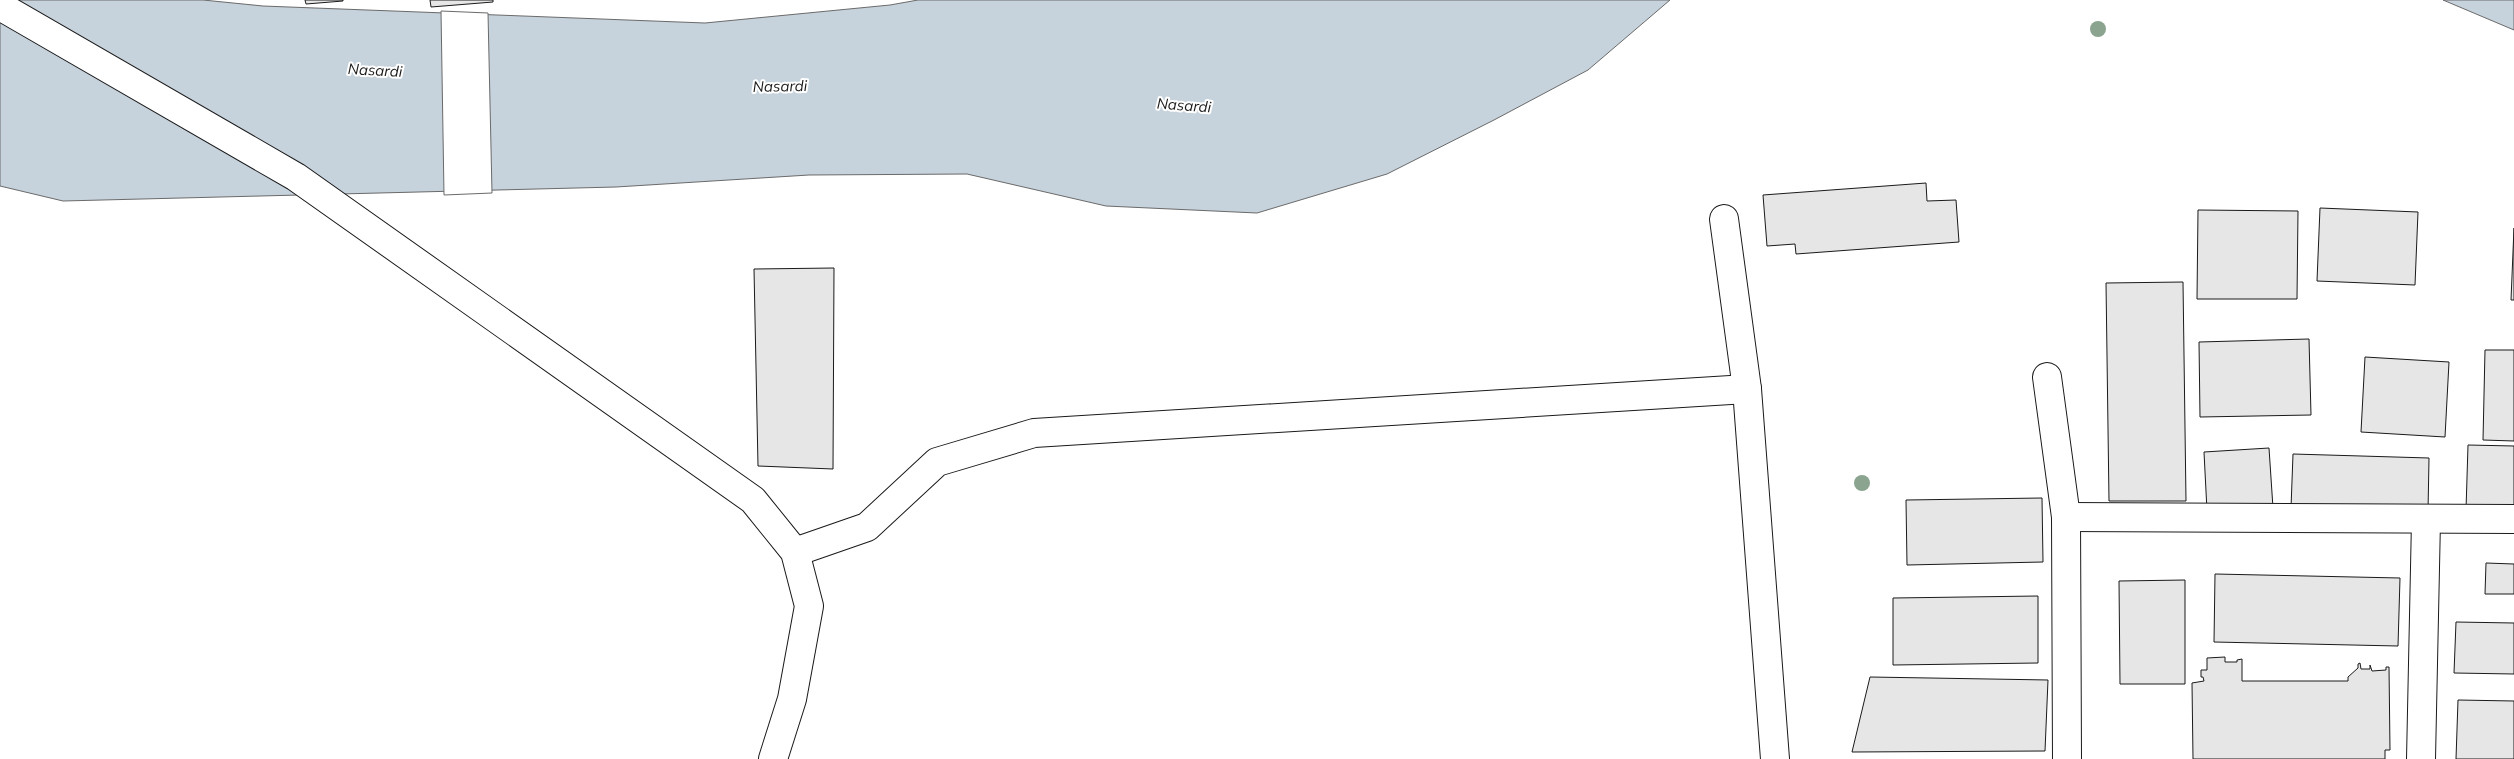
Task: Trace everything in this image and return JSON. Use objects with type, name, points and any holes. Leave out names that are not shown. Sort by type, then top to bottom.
[{"type":"street","points":[[0,6],[296,177],[753,500],[795,552],[809,606],[792,699],[773,759]]},
{"type":"street","points":[[1724,219],[1747,389],[1775,759]]},
{"type":"street","points":[[2048,377],[2066,517],[2067,759]]},
{"type":"street","points":[[795,552],[867,527],[937,462],[1034,433],[1747,389]]},
{"type":"street","points":[[2066,517],[2514,520]]},
{"type":"street","points":[[2421,759],[2426,520]]},
{"type":"water","name":"Nasardi","points":[[0,0],[203,0],[263,6],[705,23],[890,5],[918,0],[1670,0],[1588,70],[1494,120],[1387,174],[1257,213],[1106,206],[967,174],[809,175],[616,187],[63,201],[0,186]]},
{"type":"water","points":[[2443,0],[2514,0],[2514,30]]},
{"type":"pier","points":[[441,11],[488,13],[492,193],[444,195]]},
{"type":"building","points":[[305,0],[343,0],[343,1],[306,4]]},
{"type":"building","points":[[430,0],[493,0],[493,2],[431,7]]},
{"type":"building","points":[[1926,183],[1927,201],[1956,200],[1959,242],[1796,254],[1795,244],[1767,246],[1763,195]]},
{"type":"building","points":[[2320,208],[2418,212],[2415,285],[2317,281]]},
{"type":"building","points":[[2198,210],[2298,211],[2297,299],[2197,299]]},
{"type":"building","points":[[2514,228],[2514,300],[2511,300]]},
{"type":"building","points":[[834,268],[833,469],[758,466],[754,269]]},
{"type":"building","points":[[2183,282],[2186,501],[2109,501],[2106,283]]},
{"type":"building","points":[[2309,339],[2311,415],[2200,417],[2199,342]]},
{"type":"building","points":[[2485,350],[2514,350],[2514,441],[2483,440]]},
{"type":"building","points":[[2365,357],[2449,362],[2445,437],[2361,432]]},
{"type":"building","points":[[2468,445],[2514,446],[2514,511],[2466,510]]},
{"type":"building","points":[[2269,448],[2273,508],[2207,511],[2204,452]]},
{"type":"building","points":[[2293,454],[2429,458],[2428,512],[2291,508]]},
{"type":"building","points":[[2042,498],[2043,562],[1907,565],[1906,500]]},
{"type":"building","points":[[2486,563],[2514,564],[2514,594],[2485,594]]},
{"type":"building","points":[[2215,574],[2400,578],[2398,646],[2214,642]]},
{"type":"building","points":[[2185,580],[2185,684],[2120,684],[2119,581]]},
{"type":"building","points":[[2038,596],[2038,663],[1893,665],[1893,598]]},
{"type":"building","points":[[2456,622],[2514,623],[2514,674],[2454,673]]},
{"type":"building","points":[[2225,657],[2225,662],[2237,662],[2237,660],[2242,659],[2242,681],[2348,681],[2348,677],[2358,668],[2360,663],[2361,669],[2370,669],[2370,665],[2372,671],[2386,670],[2386,667],[2389,667],[2390,750],[2385,750],[2385,759],[2193,759],[2192,683],[2204,681],[2203,677],[2201,677],[2201,670],[2207,670],[2207,658]]},
{"type":"building","points":[[1870,677],[2048,680],[2045,751],[1852,752]]},
{"type":"building","points":[[2458,700],[2514,701],[2514,759],[2456,759]]}]
